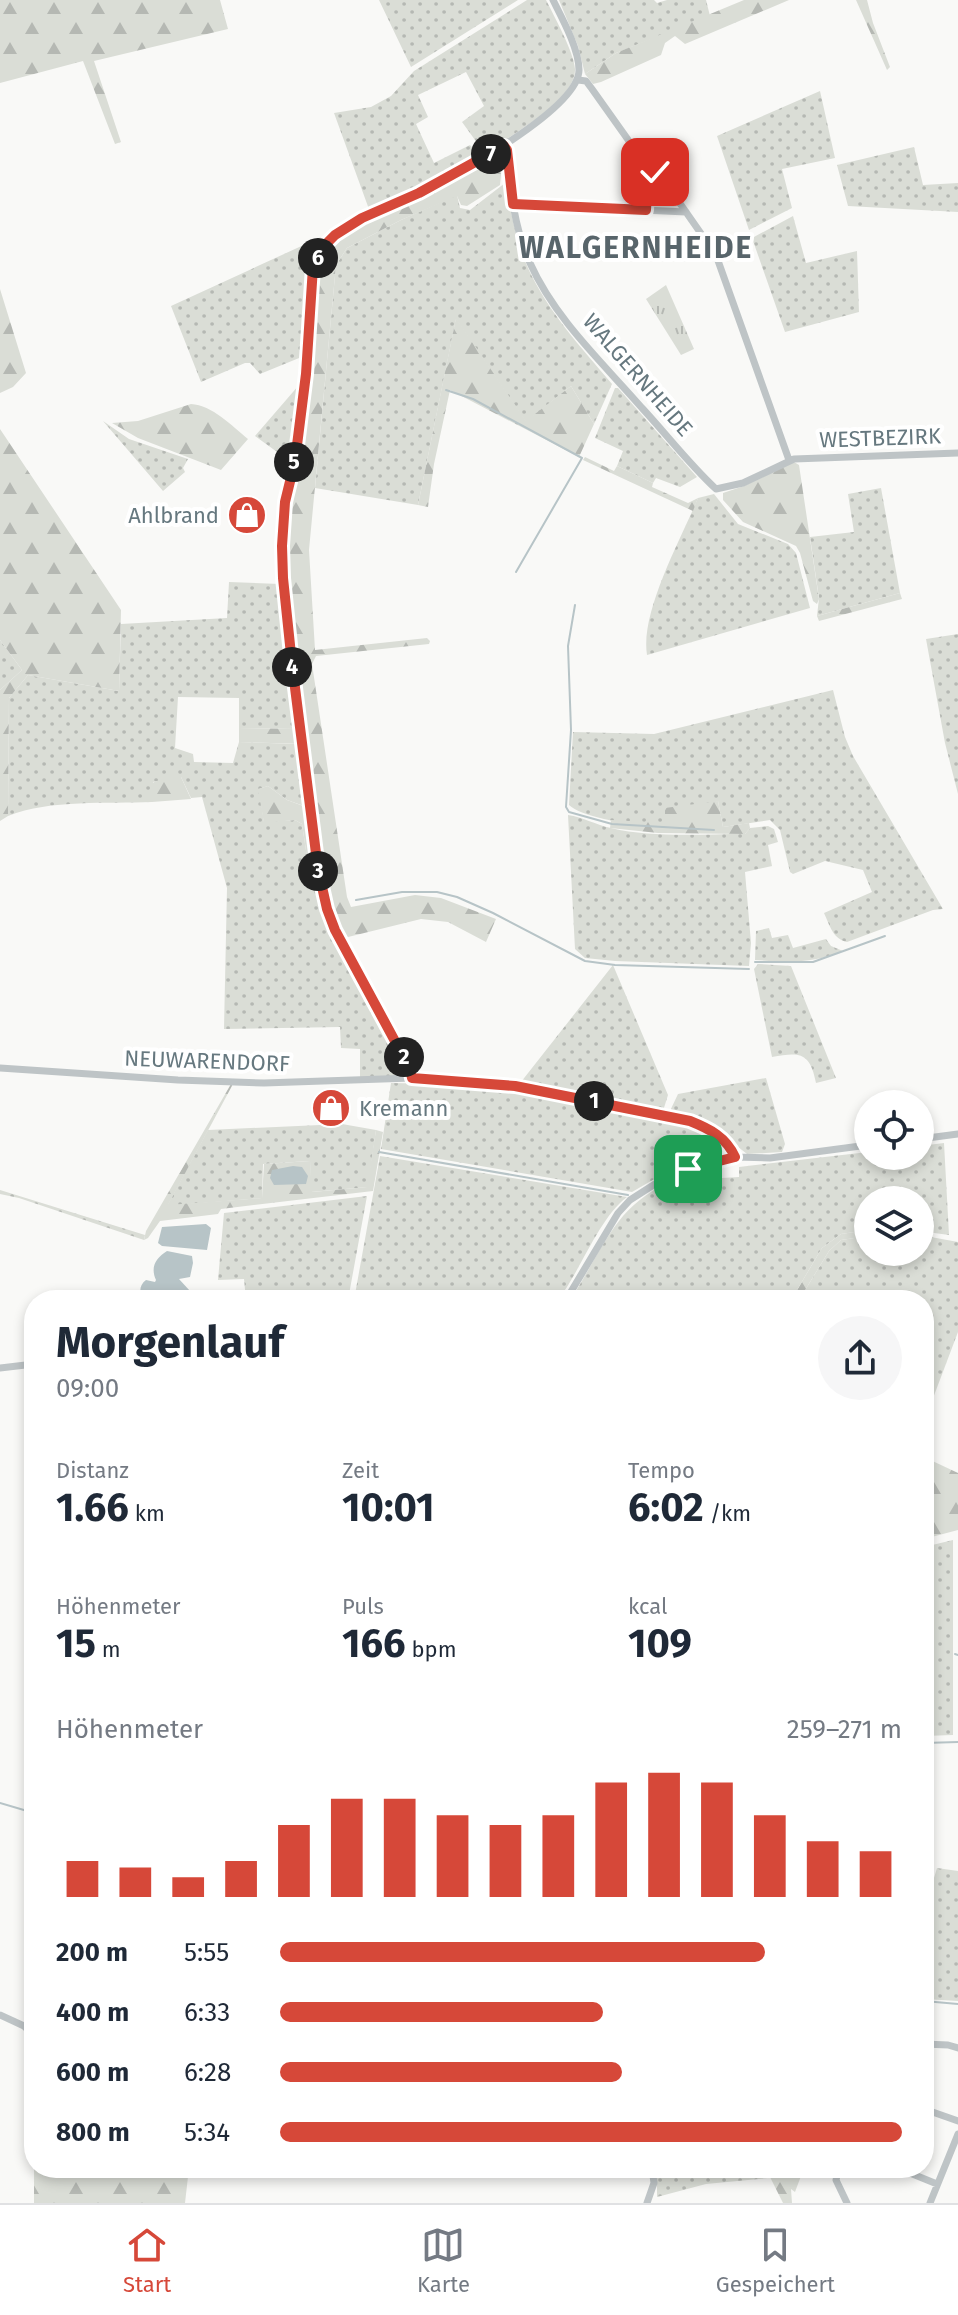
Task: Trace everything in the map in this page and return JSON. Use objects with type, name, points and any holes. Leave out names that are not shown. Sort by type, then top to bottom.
[{"type":"street","points":[[412,1078],[327,909],[318,869],[292,664],[283,578],[283,518],[306,374],[313,267],[335,235],[362,218],[419,193],[504,146],[557,106],[578,80],[580,67],[553,0]]},
{"type":"street","points":[[578,80],[586,81],[716,255],[789,460]]},
{"type":"street","name":"WALGERNHEIDE","points":[[504,146],[521,241],[551,302],[716,489],[743,483],[789,460],[802,458]]},
{"type":"street","points":[[646,165],[646,210]]},
{"type":"street","points":[[513,204],[686,212]]},
{"type":"street","name":"WESTBEZIRK","points":[[802,458],[958,453]]},
{"type":"street","name":"NEUWARENDORF","points":[[0,1068],[178,1080],[264,1083],[412,1078],[515,1086],[690,1121],[719,1135],[730,1146],[735,1157]]},
{"type":"street","points":[[934,1137],[958,1134]]},
{"type":"street","points":[[572,1290],[608,1227],[630,1200],[673,1175],[735,1157],[770,1158],[854,1147]]},
{"type":"street","points":[[0,1368],[24,1365]]},
{"type":"street","points":[[0,2015],[24,2026]]},
{"type":"street","points":[[934,2044],[958,2048]]},
{"type":"street","points":[[934,2113],[958,2121]]},
{"type":"street","points":[[930,2203],[958,2134]]},
{"type":"street","points":[[647,2203],[653,2178]]},
{"type":"street","points":[[836,2178],[847,2203]]},
{"type":"street","points":[[922,2178],[937,2184]]},
{"type":"green space","points":[[0,0],[220,0],[228,29],[94,61],[121,142],[115,144],[83,61],[0,83]]},
{"type":"green space","points":[[379,0],[518,0],[411,67]]},
{"type":"green space","points":[[527,0],[546,0],[567,44],[575,69],[573,81],[565,92],[540,116],[487,152],[483,151],[462,122],[484,106],[466,72],[418,95],[428,117],[416,124],[434,163],[470,145],[479,159],[370,212],[334,113],[371,107],[391,96],[414,71]]},
{"type":"green space","points":[[559,0],[654,0],[657,3],[706,0],[710,16],[616,53],[585,74],[578,46]]},
{"type":"green space","points":[[744,0],[789,0],[685,44],[675,36],[665,43],[661,55],[601,82],[593,84],[585,74],[616,53]]},
{"type":"green space","points":[[856,0],[867,0],[890,67],[887,70]]},
{"type":"green space","points":[[820,91],[835,158],[782,169],[792,208],[749,230],[717,136]]},
{"type":"green space","points":[[914,147],[923,185],[958,183],[958,212],[848,206],[837,165]]},
{"type":"green space","points":[[493,156],[502,165],[500,185],[467,206],[461,205],[457,196],[401,220],[347,248],[336,265],[309,550],[315,650],[427,638],[430,641],[429,644],[316,656],[312,664],[351,907],[415,895],[441,898],[496,919],[486,942],[448,922],[421,919],[344,938],[331,910],[323,877],[309,870],[302,824],[295,820],[264,823],[258,789],[268,786],[287,800],[306,807],[313,802],[305,744],[239,742],[239,728],[295,729],[303,721],[287,581],[285,523],[290,488],[299,460],[320,260],[335,238],[450,183]]},
{"type":"green space","points":[[505,183],[520,248],[536,284],[566,329],[612,384],[594,424],[571,386],[526,422],[456,319],[418,505],[315,488],[336,265],[347,248],[401,220],[457,195],[460,208],[470,210]]},
{"type":"green space","points":[[793,216],[806,263],[857,251],[859,312],[785,332],[752,238]]},
{"type":"green space","points":[[321,237],[310,253],[304,356],[260,374],[250,363],[245,363],[201,382],[171,306]]},
{"type":"green space","points":[[666,285],[694,349],[681,355],[646,299]]},
{"type":"green space","points":[[0,289],[26,373],[13,387],[0,393]]},
{"type":"green space","points":[[456,318],[526,421],[571,386],[594,424],[579,457],[450,390],[428,507],[418,505]]},
{"type":"green space","points":[[301,386],[291,462],[255,436]]},
{"type":"green space","points":[[615,388],[697,477],[680,487],[656,478],[653,483],[617,466],[623,451],[595,438]]},
{"type":"green space","points":[[191,404],[214,412],[248,439],[221,470],[138,438],[112,423],[138,421]]},
{"type":"green space","points":[[103,421],[129,439],[188,459],[183,468],[185,472],[163,491]]},
{"type":"green space","points":[[0,429],[121,610],[119,691],[28,675],[9,698],[8,816],[0,821],[0,690],[22,670],[0,640]]},
{"type":"green space","points":[[585,457],[614,471],[617,466],[653,483],[652,487],[688,503],[698,498],[693,511],[583,460]]},
{"type":"green space","points":[[794,462],[799,465],[819,599],[817,604],[813,601],[796,546],[743,522],[723,500],[723,493]]},
{"type":"green space","points":[[881,488],[900,593],[817,616],[819,598],[810,537],[854,532],[848,494]]},
{"type":"green space","points":[[714,494],[738,524],[788,544],[796,553],[810,608],[647,655],[650,618],[664,576],[698,498]]},
{"type":"green space","points":[[229,582],[280,584],[295,729],[239,728],[239,698],[178,697],[175,748],[193,754],[194,762],[233,763],[239,742],[297,744],[304,806],[287,800],[268,786],[259,789],[264,822],[295,820],[302,824],[309,870],[326,923],[405,1069],[402,1075],[360,1078],[360,1049],[341,1048],[340,1027],[224,1029],[227,888],[202,797],[191,798],[181,777],[153,782],[152,802],[61,805],[8,816],[9,698],[28,675],[119,691],[121,624],[227,618]]},
{"type":"green space","points":[[900,593],[902,599],[819,621],[817,616]]},
{"type":"green space","points":[[958,634],[958,794],[945,743],[926,639]]},
{"type":"green space","points":[[0,640],[22,670],[0,690]]},
{"type":"green space","points":[[833,690],[853,756],[943,909],[847,942],[835,935],[824,913],[872,892],[863,870],[825,861],[793,874],[780,830],[770,820],[723,827],[718,801],[679,819],[657,824],[601,818],[569,805],[573,732],[654,734]]},
{"type":"green space","points":[[172,775],[181,777],[191,799],[152,802],[152,783]]},
{"type":"green space","points":[[718,801],[723,827],[749,823],[750,828],[745,834],[658,833],[610,828],[611,820],[665,823],[665,808]]},
{"type":"green space","points":[[568,815],[611,828],[643,833],[745,834],[750,828],[768,826],[774,829],[778,842],[768,845],[772,866],[745,872],[751,943],[749,966],[585,958],[575,949]]},
{"type":"green space","points":[[769,928],[772,938],[788,935],[793,948],[826,939],[831,946],[843,951],[810,960],[755,960],[756,931]]},
{"type":"green space","points":[[758,964],[791,966],[836,1078],[816,1083],[811,1065],[802,1056],[772,1057],[754,969]]},
{"type":"green space","points":[[613,965],[668,1095],[663,1111],[521,1082]]},
{"type":"green space","points":[[766,1078],[785,1144],[782,1152],[747,1154],[708,1123],[669,1113],[678,1094]]},
{"type":"green space","points":[[391,1083],[514,1090],[650,1116],[702,1130],[722,1145],[722,1154],[670,1170],[632,1192],[381,1149]]},
{"type":"green space","points":[[231,1084],[168,1205],[262,1198],[264,1164],[310,1161],[312,1192],[367,1187],[376,1130],[383,1132],[373,1191],[221,1209],[218,1214],[160,1221],[144,1240],[146,1231]]},
{"type":"green space","points":[[342,1124],[376,1130],[368,1187],[311,1192],[310,1161],[263,1164],[262,1198],[167,1206],[208,1130]]},
{"type":"green space","points":[[944,1143],[949,1235],[934,1233],[934,1186],[854,1186],[854,1232],[841,1234],[822,1248],[797,1290],[577,1290],[607,1238],[639,1200],[664,1184],[692,1172],[720,1165],[722,1178],[739,1177],[739,1167],[854,1154],[854,1170],[934,1170],[934,1144]]},
{"type":"green space","points":[[380,1156],[627,1197],[599,1231],[565,1290],[356,1290]]},
{"type":"green space","points":[[0,1190],[145,1235],[144,1240],[0,1194]]},
{"type":"green space","points":[[367,1196],[350,1290],[245,1290],[244,1279],[218,1280],[224,1213]]},
{"type":"green space","points":[[854,1232],[854,1238],[841,1240],[829,1251],[805,1290],[797,1290],[822,1248],[841,1234]]},
{"type":"green space","points":[[854,1238],[854,1266],[934,1266],[934,1238],[958,1242],[958,1332],[934,1396],[934,1290],[805,1290],[829,1251],[841,1240]]},
{"type":"green space","points":[[934,1462],[958,1473],[958,1530],[934,1536]]},
{"type":"green space","points":[[953,1540],[953,1735],[934,1736],[934,1545]]},
{"type":"green space","points":[[937,1868],[958,1871],[958,2001],[934,2000],[934,1878]]},
{"type":"green space","points":[[34,2178],[188,2178],[185,2203],[34,2203]]},
{"type":"green space","points":[[657,2178],[768,2178],[706,2184],[657,2197]]},
{"type":"green space","points":[[770,2178],[800,2178],[795,2192],[791,2189],[792,2203],[783,2203]]},
{"type":"shaded area","points":[[302,1167],[308,1176],[306,1184],[274,1185],[270,1178],[272,1170]]},
{"type":"shaded area","points":[[206,1224],[211,1228],[207,1250],[162,1246],[158,1243],[162,1227]]},
{"type":"shaded area","points":[[167,1251],[192,1256],[190,1277],[179,1279],[189,1290],[140,1290],[146,1280],[155,1282],[155,1263]]},
{"type":"waterway","points":[[446,390],[473,399],[582,458],[516,572]]},
{"type":"waterway","points":[[575,605],[568,646],[571,730],[566,807],[569,812],[612,824],[714,830]]},
{"type":"waterway","points":[[356,900],[402,892],[437,892],[493,913],[585,961],[615,965],[749,969]]},
{"type":"waterway","points":[[755,962],[813,962],[885,936]]},
{"type":"waterway","points":[[379,1152],[628,1195]]},
{"type":"waterway","points":[[934,1743],[958,1742]]},
{"type":"waterway","points":[[0,1803],[24,1810]]},
{"type":"waterway","points":[[934,2002],[958,2004]]},
{"type":"place","name":"Ahlbrand","points":[[247,515]]},
{"type":"place","name":"Kremann","points":[[331,1108]]},
{"type":"district","name":"WALGERNHEIDE","points":[[636,248]]},
{"type":"route","points":[[655,172],[646,165],[646,210],[513,204],[504,146],[419,193],[362,218],[326,244],[313,267],[306,374],[295,461],[283,518],[283,578],[318,869],[327,909],[412,1078],[515,1086],[690,1121],[719,1135],[730,1146],[735,1157],[688,1169]]}]
